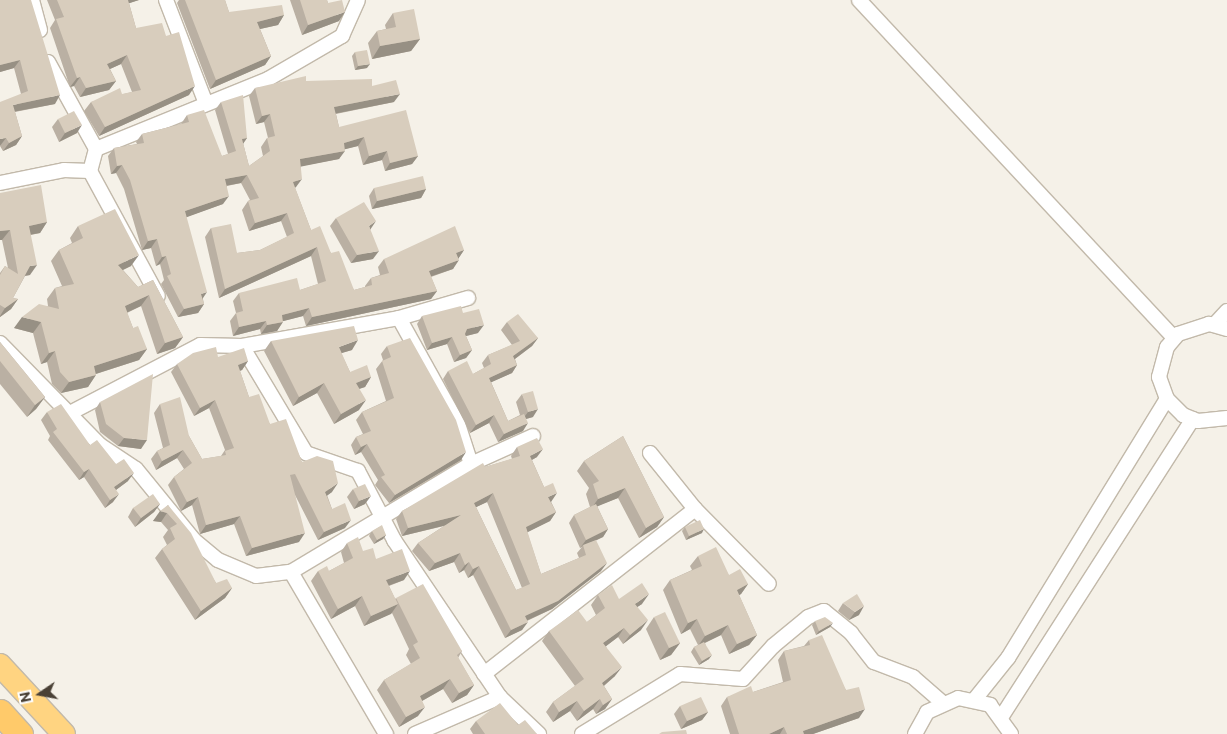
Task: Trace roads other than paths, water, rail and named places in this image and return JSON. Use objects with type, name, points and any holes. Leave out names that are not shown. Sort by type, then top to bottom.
[{"type":"highway","points":[[0,665],[64,734]]},
{"type":"highway","points":[[0,712],[20,734]]},
{"type":"street","points":[[32,0],[56,80],[96,149],[90,171],[163,306]]},
{"type":"street","points":[[166,0],[205,101]]},
{"type":"street","points":[[96,149],[205,101],[268,79],[342,36],[358,0]]},
{"type":"street","points":[[859,0],[1174,338]]},
{"type":"street","points":[[0,183],[64,170],[90,171]]},
{"type":"street","points":[[70,413],[184,346],[208,343],[242,346],[399,318],[468,298]]},
{"type":"street","points":[[1224,420],[1193,419],[1167,399],[1159,377],[1161,361],[1174,338],[1192,327],[1221,327],[1227,311]]},
{"type":"street","points":[[399,318],[458,424],[471,464]]},
{"type":"street","points":[[0,343],[100,446],[136,469],[194,540],[218,560],[256,576],[291,572],[385,518],[471,464],[533,436]]},
{"type":"street","points":[[242,346],[306,453],[358,470],[385,518],[394,540],[484,674],[500,697],[539,734]]},
{"type":"street","points":[[975,699],[1008,658],[1167,399]]},
{"type":"street","points":[[1002,716],[1193,419]]},
{"type":"street","points":[[650,453],[695,510],[769,584]]},
{"type":"street","points":[[484,674],[695,510]]},
{"type":"street","points":[[291,572],[386,734]]},
{"type":"street","points":[[582,734],[680,674],[743,678],[773,646],[808,617],[824,611],[851,633],[874,662],[913,677],[942,702]]},
{"type":"street","points":[[415,734],[500,697]]},
{"type":"street","points":[[915,734],[927,712],[942,702],[975,699],[1002,716],[1011,734]]}]
